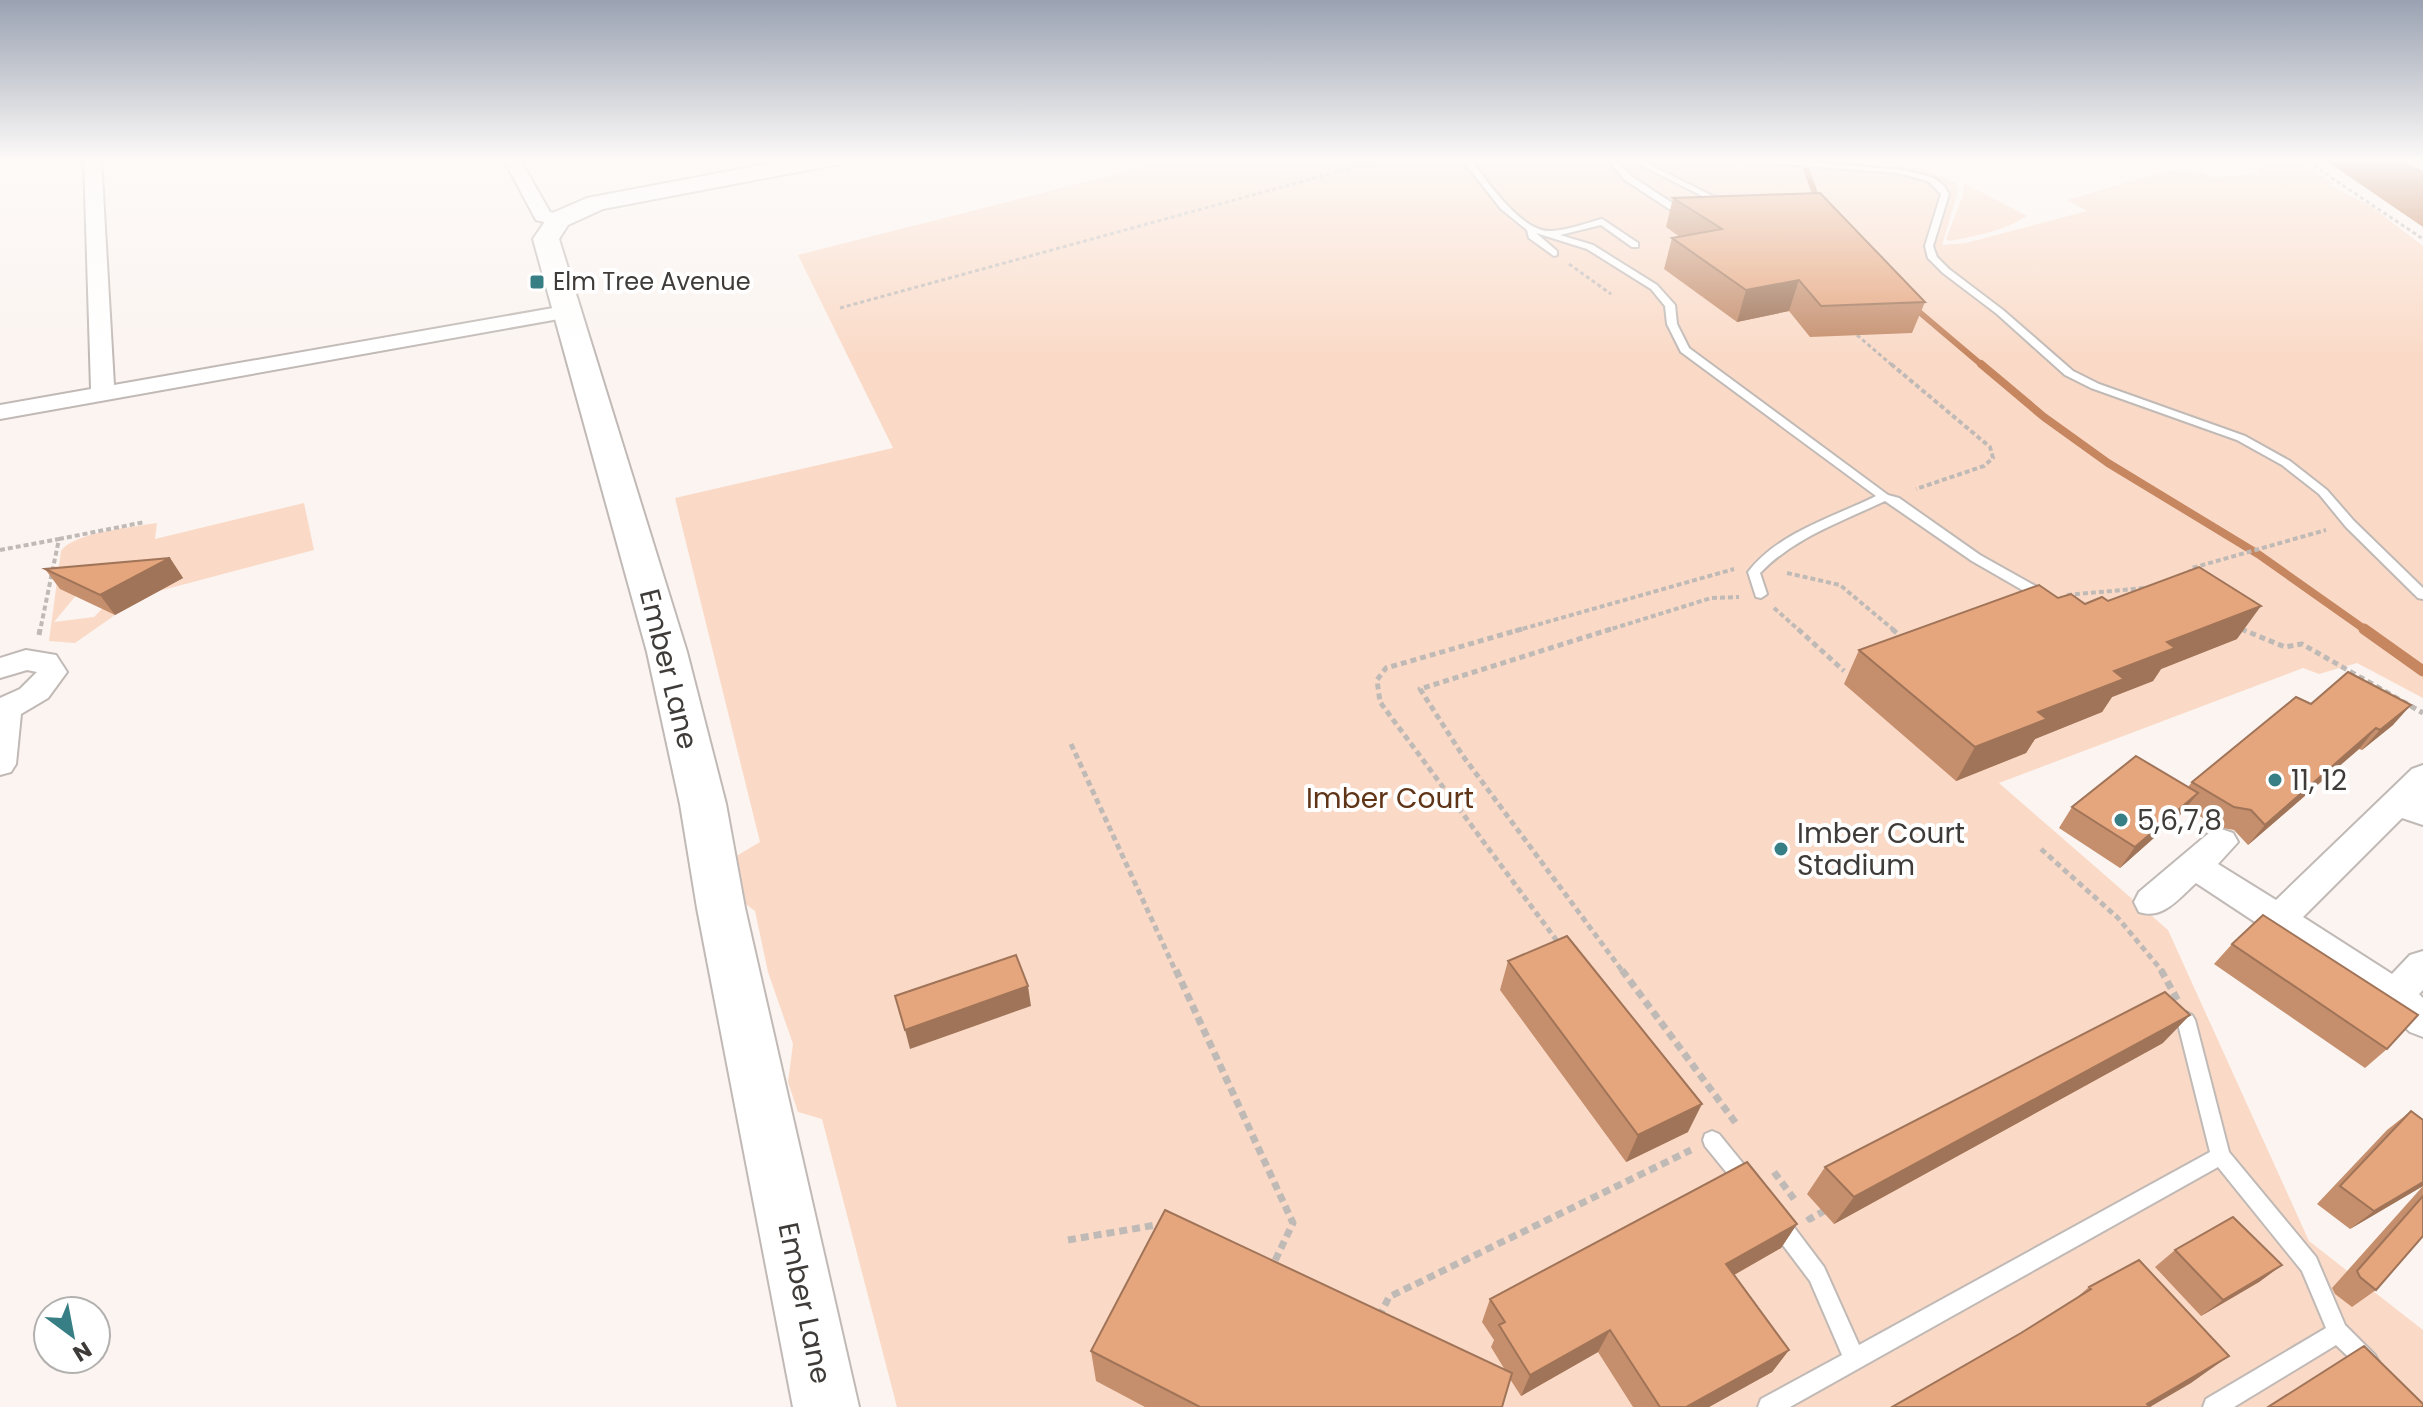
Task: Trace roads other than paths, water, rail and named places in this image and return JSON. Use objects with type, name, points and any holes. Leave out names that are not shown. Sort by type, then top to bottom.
[{"type":"main road","name":"Ember Lane","points":[[556,224],[549,233],[547,245],[570,311],[675,683],[703,804],[721,908],[826,1407]]},
{"type":"street","points":[[95,224],[103,394]]},
{"type":"street","points":[[0,412],[570,311]]},
{"type":"street","points":[[0,764],[3,709],[45,686],[52,672],[46,662],[13,664]]},
{"type":"street","points":[[2278,920],[2410,808],[2423,777]]},
{"type":"street","points":[[2151,902],[2221,842]]},
{"type":"street","points":[[2194,865],[2395,995],[2423,1021]]},
{"type":"street","points":[[2395,995],[2423,966]]},
{"type":"lane","points":[[1524,224],[1531,229],[1590,247],[1654,287],[1670,305],[1672,324],[1685,350],[1884,497],[1976,558],[2045,597]]},
{"type":"lane","points":[[1549,235],[1595,224]]},
{"type":"lane","points":[[1604,224],[1635,245]]},
{"type":"lane","points":[[1936,224],[1929,246],[1933,258],[2069,373],[2095,386],[2241,438],[2286,463],[2323,492],[2350,524],[2423,595]]},
{"type":"lane","points":[[1531,229],[1532,236],[1554,253]]},
{"type":"lane","points":[[1761,594],[1754,572],[1782,546],[1884,497]]},
{"type":"lane","points":[[2186,1020],[2221,1156],[2309,1264],[2338,1332],[2381,1375]]},
{"type":"lane","points":[[1712,1140],[1817,1274],[1855,1360]]},
{"type":"lane","points":[[1784,1404],[1855,1360],[2221,1156]]},
{"type":"lane","points":[[2214,1407],[2338,1332]]},
{"type":"waterway","points":[[1911,305],[1983,366]]},
{"type":"waterway","points":[[1981,364],[2044,417],[2108,463],[2258,554],[2367,631]]},
{"type":"waterway","points":[[2364,629],[2423,671]]},
{"type":"place","name":"Elm Tree Avenue","points":[[537,282]]},
{"type":"place","name":"11, 12","points":[[2275,780]]},
{"type":"place","name":"5,6,7,8","points":[[2121,820]]},
{"type":"place","name":"Imber Court Stadium","points":[[1781,849]]},
{"type":"park label","name":"Imber Court","points":[[1390,798]]}]
